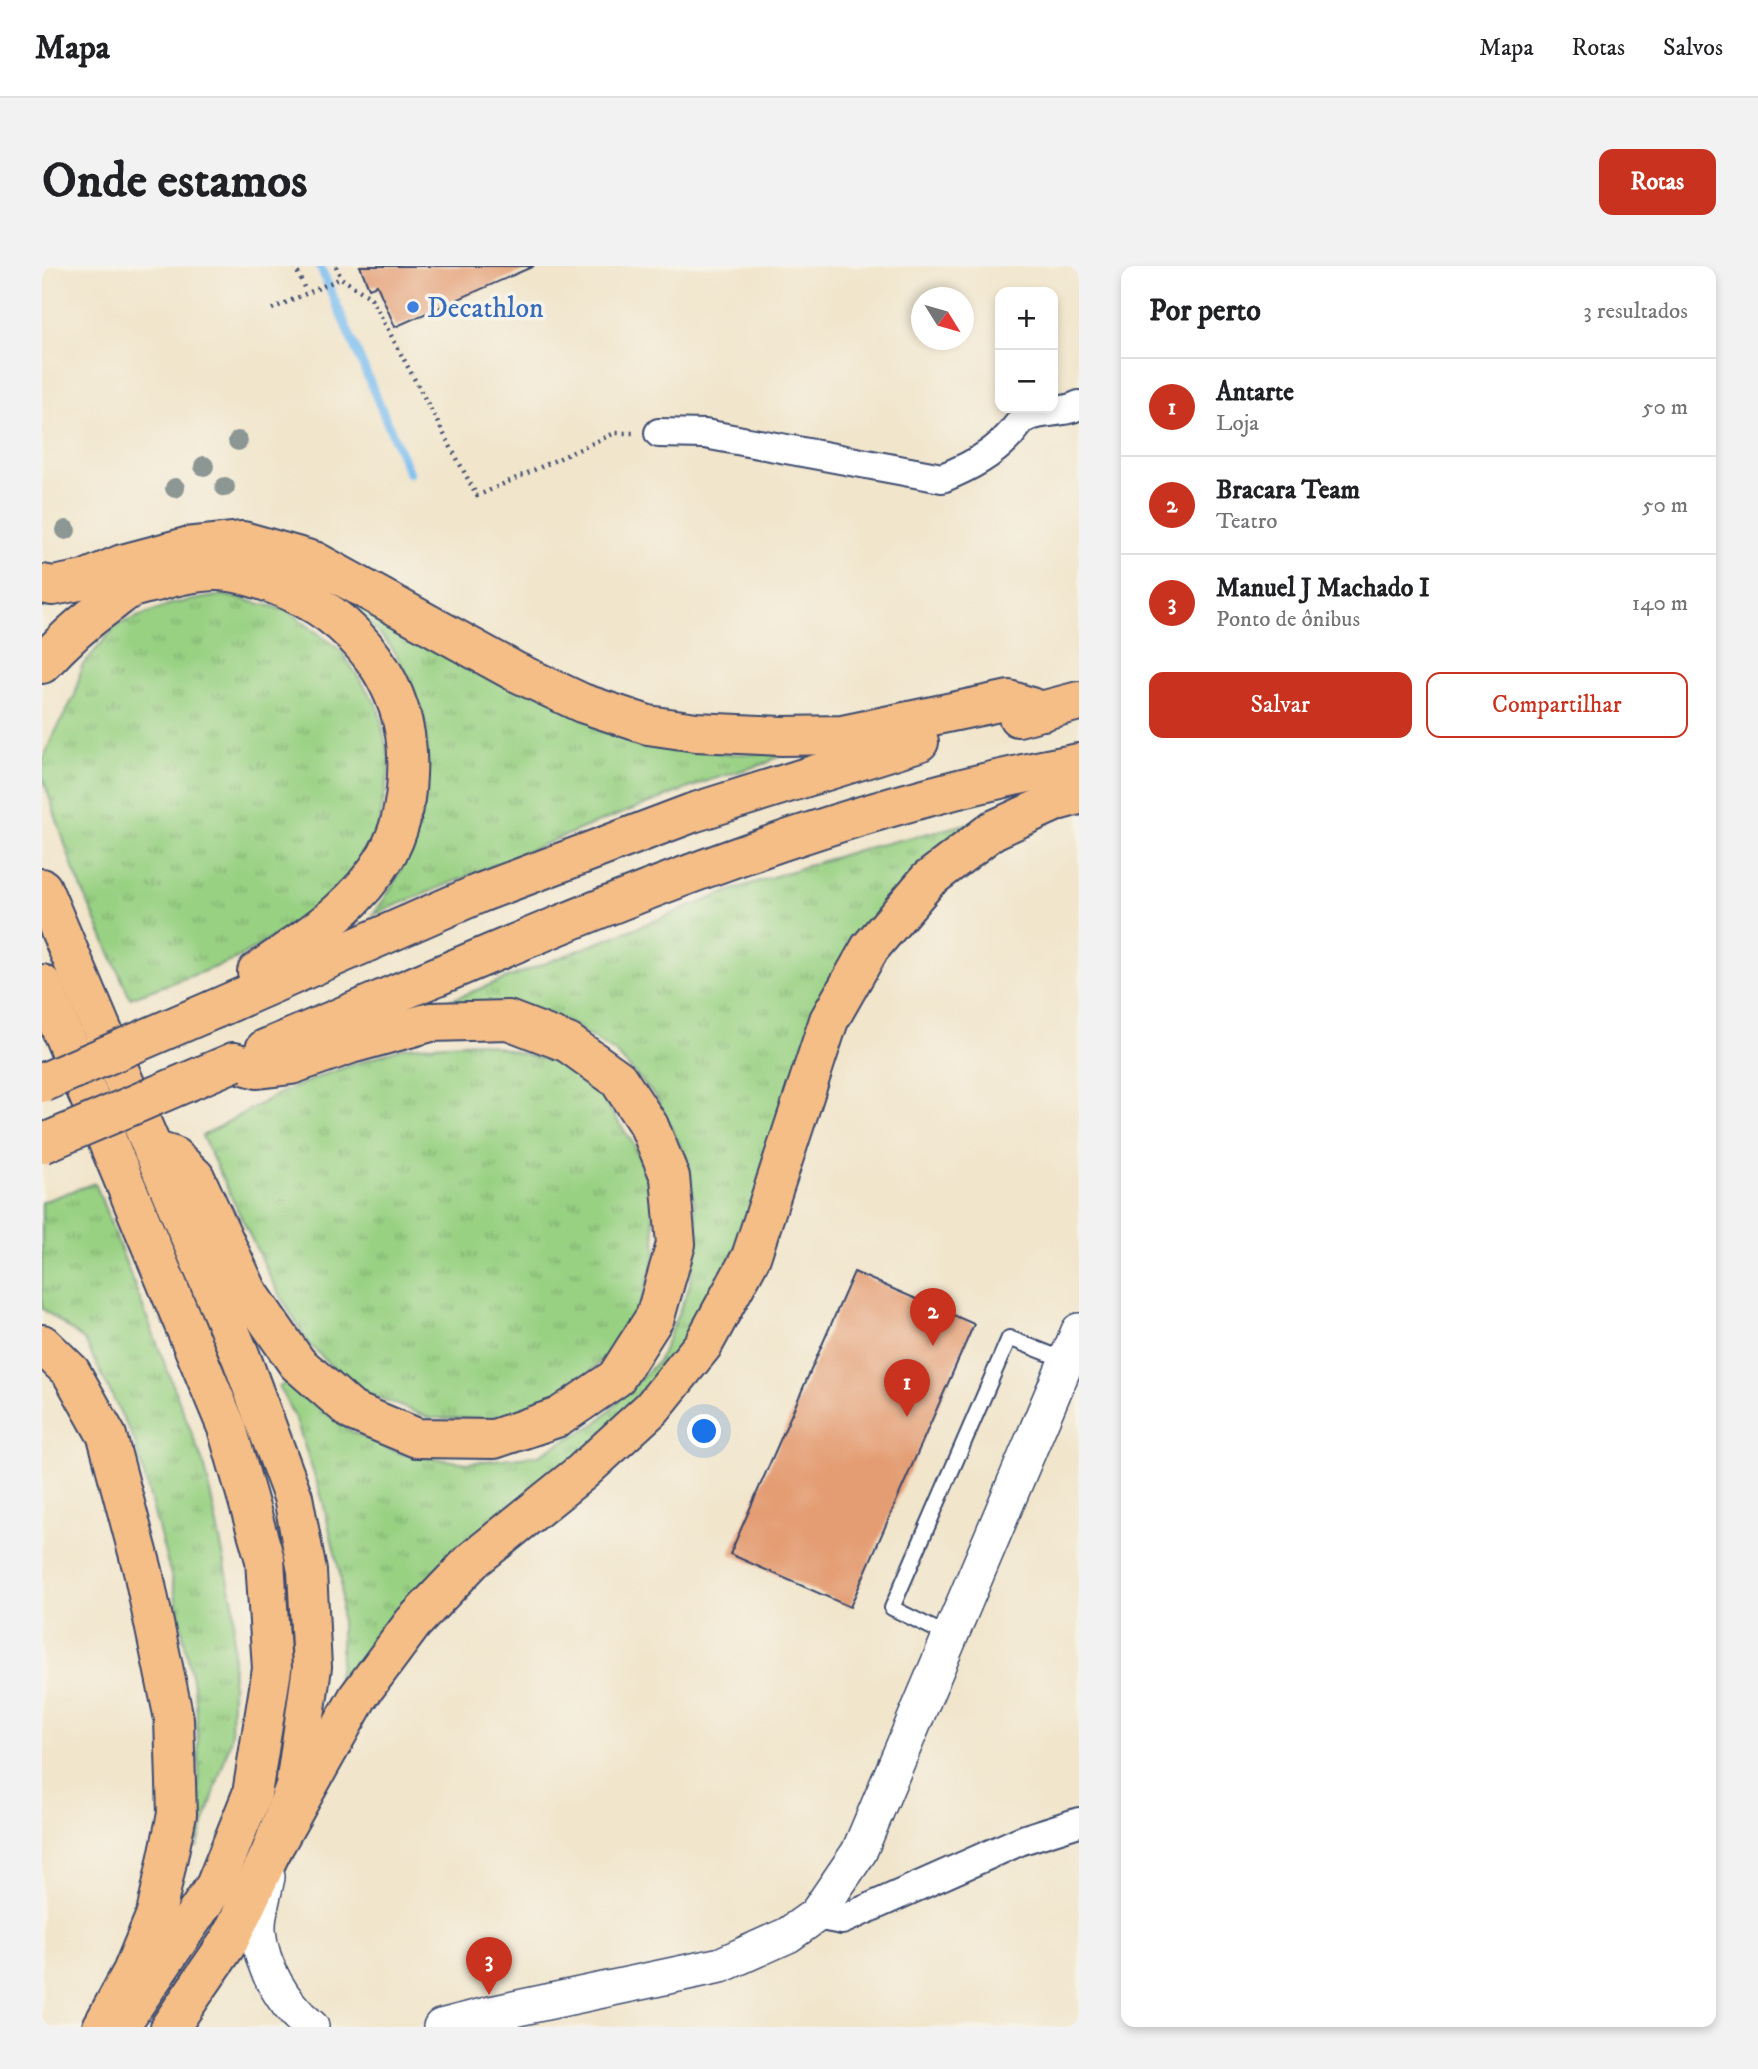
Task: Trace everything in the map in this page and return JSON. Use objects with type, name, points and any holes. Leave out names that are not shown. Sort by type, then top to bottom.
[{"type":"main road","points":[[42,584],[53,586],[84,580],[122,564],[186,547],[243,541],[314,561],[514,671],[582,703],[648,724],[708,733],[842,735],[1009,699],[1043,711]]},
{"type":"main road","points":[[42,664],[76,627],[129,589],[175,576],[215,571],[257,578],[289,590],[325,609],[352,633],[384,672],[400,711],[408,752],[406,805],[387,854],[359,895],[322,927],[241,982],[215,1009]]},
{"type":"main road","points":[[42,1083],[481,893],[692,813],[901,747],[1079,701]]},
{"type":"main road","points":[[42,1144],[685,874],[831,825],[933,796],[1038,770],[1079,763]]},
{"type":"main road","points":[[170,2027],[229,1941],[271,1852],[358,1697],[413,1623],[472,1560],[582,1472],[652,1408],[703,1345],[751,1257],[830,1020],[870,947],[928,880],[993,830],[1057,801],[1079,796]]},
{"type":"main road","points":[[42,888],[241,1357],[293,1497],[307,1570],[312,1667],[295,1786],[271,1852]]},
{"type":"main road","points":[[42,984],[227,1428],[265,1560],[272,1669],[252,1794],[215,1886],[119,2027]]},
{"type":"main road","points":[[153,1150],[173,1156],[195,1177],[248,1292],[297,1363],[352,1412],[417,1438],[494,1439],[559,1417],[616,1378],[655,1317],[676,1244],[670,1178],[649,1126],[618,1079],[568,1043],[508,1020],[431,1021],[291,1065],[258,1069],[234,1062]]},
{"type":"main road","points":[[42,1344],[71,1372],[107,1436],[144,1571],[174,1719],[177,1814],[156,1914],[132,1972],[102,2027]]},
{"type":"street","points":[[659,433],[705,434],[942,478],[985,456],[1007,439],[1023,419],[1079,405]]},
{"type":"street","points":[[441,2027],[721,1965],[789,1935],[816,1915],[859,1852],[1073,1346]]},
{"type":"street","points":[[816,1915],[842,1920],[1022,1840],[1079,1822]]},
{"type":"street","points":[[271,1852],[258,1929],[266,1969],[298,2016],[311,2027]]},
{"type":"lane","points":[[950,1637],[892,1608],[1009,1338],[1073,1346]]},
{"type":"path","points":[[295,266],[306,292]]},
{"type":"path","points":[[335,266],[341,278],[371,298],[477,496],[614,433],[659,433]]},
{"type":"path","points":[[272,309],[341,278]]},
{"type":"green space","points":[[223,595],[287,610],[341,651],[378,707],[390,764],[378,831],[356,867],[310,914],[235,960],[130,998],[74,871],[42,775],[42,763],[75,695],[82,666],[117,625],[171,604]]},
{"type":"green space","points":[[357,600],[671,744],[726,754],[781,754],[767,763],[710,780],[586,827],[373,915],[400,872],[418,825],[427,775],[427,750],[423,715],[411,684],[391,647],[353,608]]},
{"type":"green space","points":[[975,822],[899,891],[700,1325],[646,1400],[334,1711],[341,1654],[341,1579],[323,1502],[296,1420],[279,1387],[292,1379],[352,1432],[402,1454],[467,1463],[539,1455],[597,1423],[659,1360],[689,1288],[698,1234],[689,1163],[656,1097],[616,1053],[565,1021],[516,1005],[438,1005],[741,887],[858,850]]},
{"type":"green space","points":[[479,1042],[557,1063],[600,1095],[636,1148],[651,1192],[656,1252],[641,1302],[621,1342],[562,1399],[508,1419],[430,1418],[354,1388],[308,1343],[272,1281],[202,1136],[280,1093],[404,1047]]},
{"type":"green space","points":[[95,1183],[205,1468],[234,1607],[231,1738],[197,1848],[199,1771],[196,1700],[173,1583],[135,1442],[85,1341],[42,1308],[42,1202]]},
{"type":"building","name":"Decathlon","points":[[360,266],[534,266],[395,327],[377,285],[369,288]]},
{"type":"building","points":[[854,1272],[974,1324],[850,1607],[730,1554]]},
{"type":"waterway","points":[[320,266],[409,473]]},
{"type":"place","name":"Decathlon","points":[[413,307]]},
{"type":"place","name":"Bracara Team","points":[[933,1346]]},
{"type":"place","name":"Antarte","points":[[907,1417]]},
{"type":"place","name":"Manuel J Machado I","points":[[489,1995]]}]
